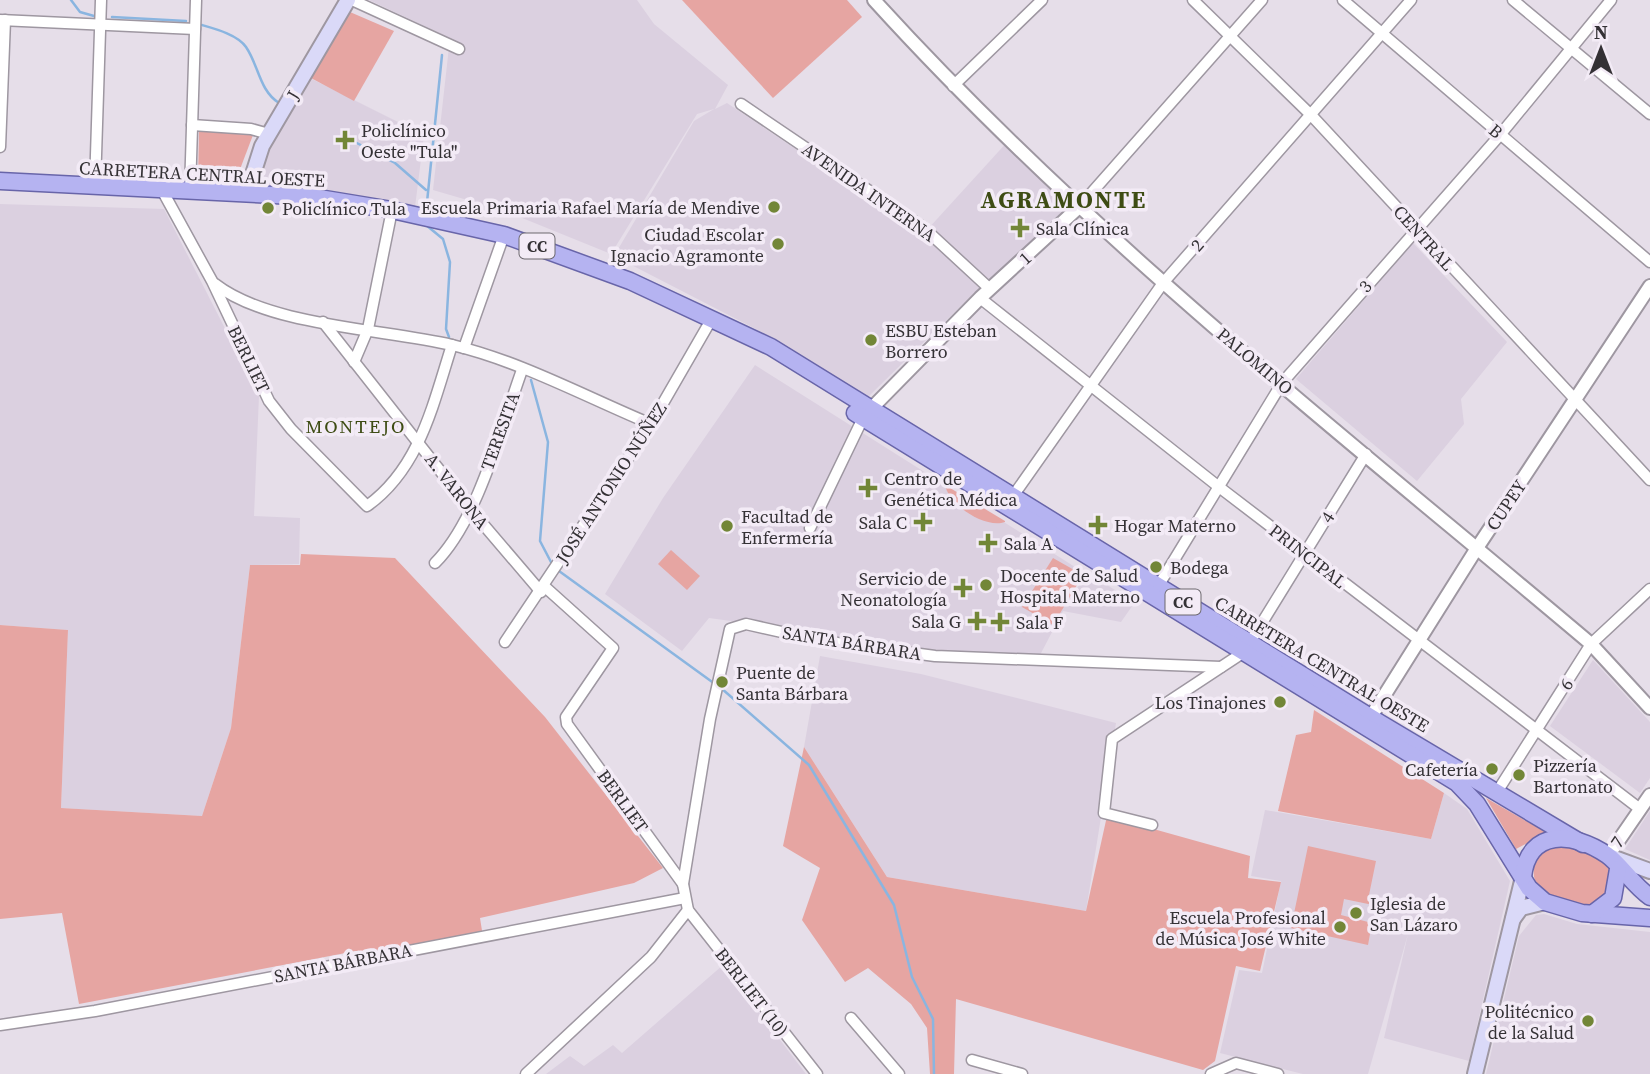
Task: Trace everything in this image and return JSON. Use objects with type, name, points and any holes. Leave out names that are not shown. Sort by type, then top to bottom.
[{"type":"main road","name":"J","points":[[247,193],[252,169],[269,134],[350,0]]},
{"type":"main road","name":"CARRETERA CENTRAL OESTE","points":[[0,181],[313,197],[392,210],[504,235],[630,281],[714,321],[1368,722],[1497,792],[1583,844]]},
{"type":"main road","name":"CARRETERA CENTRAL OESTE","points":[[1368,722],[1469,793],[1522,877]]},
{"type":"main road","name":"CC","points":[[1535,845],[1560,839],[1583,844],[1613,862],[1650,897]]},
{"type":"main road","points":[[1511,857],[1535,845]]},
{"type":"main road","points":[[1475,1074],[1528,853],[1535,845]]},
{"type":"main road","points":[[1592,914],[1613,898],[1613,862],[1650,871]]},
{"type":"main road","name":"CC","points":[[1522,877],[1545,902],[1573,912],[1650,918]]},
{"type":"main road","points":[[1512,920],[1521,908],[1545,902]]},
{"type":"street","points":[[95,186],[101,0]]},
{"type":"street","points":[[190,191],[196,0]]},
{"type":"street","points":[[350,0],[459,49]]},
{"type":"street","name":"PALOMINO","points":[[874,0],[953,86],[1079,207],[1163,283],[1591,644],[1650,708]]},
{"type":"street","points":[[1024,0],[1033,9]]},
{"type":"street","points":[[953,86],[1042,0]]},
{"type":"street","name":"CENTRAL","points":[[1193,0],[1312,116],[1475,295],[1650,480]]},
{"type":"street","name":"1","points":[[810,528],[866,414],[985,293],[1079,207],[1262,0]]},
{"type":"street","name":"B","points":[[1343,0],[1650,262]]},
{"type":"street","name":"2","points":[[1009,502],[1163,283],[1411,0]]},
{"type":"street","points":[[1513,0],[1650,114]]},
{"type":"street","name":"3","points":[[1154,591],[1282,383],[1500,135],[1611,0]]},
{"type":"street","points":[[0,147],[3,20],[195,29]]},
{"type":"street","name":"AVENIDA INTERNA","points":[[741,104],[924,228],[985,293]]},
{"type":"street","points":[[192,125],[251,129],[269,134]]},
{"type":"street","name":"BERLIET","points":[[162,190],[212,281],[269,401],[291,429],[367,506],[393,484],[420,443]]},
{"type":"street","points":[[354,362],[368,328],[392,210]]},
{"type":"street","points":[[464,348],[504,235]]},
{"type":"street","points":[[212,281],[231,296],[250,303],[323,322],[368,328],[464,348],[651,424]]},
{"type":"street","name":"CUPEY","points":[[1368,722],[1477,548],[1650,286]]},
{"type":"street","name":"PRINCIPAL","points":[[985,293],[1089,385],[1640,809]]},
{"type":"street","name":"JOSÉ ANTONIO NÚÑEZ","points":[[505,642],[651,424],[714,321]]},
{"type":"street","name":"A. VARONA","points":[[323,322],[471,510],[542,589],[613,648],[566,717]]},
{"type":"street","points":[[420,443],[452,345]]},
{"type":"street","name":"TERESITA","points":[[435,563],[451,547],[471,510],[522,370]]},
{"type":"street","name":"4","points":[[1247,648],[1366,454]]},
{"type":"street","name":"6","points":[[1497,792],[1591,644],[1650,589]]},
{"type":"street","name":"SANTA BÁRBARA","points":[[688,910],[683,884],[714,703],[730,629],[747,624],[822,641],[935,656],[1221,667]]},
{"type":"street","points":[[1152,825],[1104,813],[1112,739],[1247,648]]},
{"type":"street","name":"BERLIET","points":[[566,717],[567,724],[683,884]]},
{"type":"street","name":"7","points":[[1613,862],[1650,794]]},
{"type":"street","name":"SANTA BÁRBARA","points":[[0,1025],[95,1011],[685,898]]},
{"type":"street","points":[[526,1074],[652,957],[688,910]]},
{"type":"street","name":"BERLIET (10)","points":[[688,910],[817,1074]]},
{"type":"street","points":[[851,1018],[899,1074]]},
{"type":"street","points":[[972,1060],[1022,1074]]},
{"type":"street","points":[[1211,1074],[1236,1063],[1278,1074]]},
{"type":"shaded area","points":[[369,0],[637,0],[654,24],[728,85],[715,109],[727,103],[921,233],[981,286],[868,397],[781,342],[614,256],[694,121],[714,109],[697,114],[611,254],[505,211],[433,190],[450,38]]},
{"type":"shaded area","points":[[682,0],[847,0],[862,17],[773,98]]},
{"type":"shaded area","points":[[350,12],[394,31],[354,101],[311,78]]},
{"type":"shaded area","name":"Policlínico Oeste \"Tula\"","points":[[304,75],[424,135],[414,215],[247,193]]},
{"type":"shaded area","points":[[199,131],[253,135],[234,185],[198,182]]},
{"type":"shaded area","points":[[1009,140],[1079,207],[990,289],[927,230]]},
{"type":"shaded area","points":[[0,204],[164,209],[259,395],[254,516],[300,518],[299,564],[250,565],[231,728],[202,816],[61,808],[68,630],[0,625]]},
{"type":"shaded area","points":[[1413,243],[1507,342],[1461,399],[1464,424],[1417,481],[1296,379]]},
{"type":"shaded area","points":[[755,365],[1083,572],[1065,607],[1087,573],[1135,602],[1121,622],[1063,611],[1039,657],[939,652],[823,638],[782,628],[709,618],[682,651],[605,594],[663,498]]},
{"type":"shaded area","points":[[945,485],[1005,522],[988,522],[969,514],[953,500]]},
{"type":"shaded area","points":[[671,550],[700,576],[687,590],[658,564]]},
{"type":"shaded area","points":[[301,554],[395,558],[545,717],[663,868],[634,883],[480,918],[483,937],[361,964],[356,951],[79,1004],[62,913],[0,919],[0,625],[68,630],[61,808],[202,816],[231,728],[250,565],[300,565]]},
{"type":"shaded area","points":[[1053,558],[1083,575],[1053,625],[1022,607]]},
{"type":"shaded area","points":[[820,656],[921,674],[1116,723],[1086,911],[887,877],[804,747]]},
{"type":"shaded area","points":[[1593,660],[1650,722],[1650,778],[1640,793],[1550,726]]},
{"type":"shaded area","points":[[1314,710],[1444,793],[1431,839],[1278,811],[1296,735],[1311,732]]},
{"type":"shaded area","points":[[804,747],[887,877],[1086,911],[1107,816],[1250,856],[1248,878],[1281,882],[1260,971],[1236,966],[1215,1061],[1203,1070],[956,999],[954,1074],[930,1074],[927,1028],[911,1004],[868,968],[845,982],[802,920],[820,868],[783,846]]},
{"type":"shaded area","points":[[1444,793],[1467,809],[1510,881],[1469,1061],[1384,1038],[1408,934],[1368,1074],[1303,1074],[1220,1053],[1239,970],[1262,973],[1281,881],[1251,876],[1265,810],[1431,839]]},
{"type":"shaded area","points":[[1486,798],[1547,833],[1516,849]]},
{"type":"shaded area","points":[[1650,811],[1650,860],[1625,849]]},
{"type":"shaded area","points":[[1563,844],[1591,854],[1609,870],[1612,890],[1588,908],[1553,897],[1537,885],[1534,865],[1539,851]]},
{"type":"shaded area","points":[[1308,846],[1376,861],[1369,895],[1375,896],[1373,905],[1344,899],[1341,915],[1372,923],[1368,945],[1291,928]]},
{"type":"shaded area","points":[[1544,914],[1577,924],[1650,932],[1650,1074],[1486,1074],[1519,936],[1536,915]]},
{"type":"shaded area","points":[[723,965],[806,1074],[546,1074],[570,1056],[584,1066],[613,1045],[622,1053]]},
{"type":"waterway","points":[[71,0],[80,12],[94,16]]},
{"type":"waterway","points":[[112,17],[186,21]]},
{"type":"waterway","points":[[202,25],[226,33],[246,47],[263,85],[279,103]]},
{"type":"waterway","points":[[426,212],[442,55]]},
{"type":"waterway","points":[[353,141],[395,163],[426,190]]},
{"type":"waterway","points":[[426,225],[443,239],[450,262],[446,329],[449,337]]},
{"type":"waterway","points":[[531,380],[548,442],[540,541],[552,564]]},
{"type":"waterway","points":[[559,571],[715,684]]},
{"type":"waterway","points":[[721,688],[809,765],[894,905],[912,977],[933,1019],[934,1074]]},
{"type":"place","name":"Policlínico Oeste \"Tula\"","points":[[345,140]]},
{"type":"place","name":"Escuela Primaria Rafael María de Mendive","points":[[774,207]]},
{"type":"place","name":"Policlínico Tula","points":[[268,208]]},
{"type":"place","name":"Sala Clínica","points":[[1020,228]]},
{"type":"place","name":"Ciudad Escolar Ignacio Agramonte","points":[[778,244]]},
{"type":"place","name":"ESBU Esteban Borrero","points":[[871,340]]},
{"type":"place","name":"Centro de Genética Médica","points":[[868,488]]},
{"type":"place","name":"Sala C","points":[[923,522]]},
{"type":"place","name":"Hogar Materno","points":[[1098,525]]},
{"type":"place","name":"Facultad de Enfermería","points":[[727,526]]},
{"type":"place","name":"Sala A","points":[[988,543]]},
{"type":"place","name":"Bodega","points":[[1156,567]]},
{"type":"place","name":"Docente de Salud Hospital Materno","points":[[986,585]]},
{"type":"place","name":"Servicio de Neonatología","points":[[963,588]]},
{"type":"place","name":"Sala G","points":[[977,621]]},
{"type":"place","name":"Sala F","points":[[1000,622]]},
{"type":"place","name":"Puente de Santa Bárbara","points":[[722,682]]},
{"type":"place","name":"Los Tinajones","points":[[1280,702]]},
{"type":"place","name":"Cafetería","points":[[1492,769]]},
{"type":"place","name":"Pizzería Bartonato","points":[[1519,775]]},
{"type":"place","name":"Iglesia de San Lázaro","points":[[1356,913]]},
{"type":"place","name":"Escuela Profesional de Música José White","points":[[1340,927]]},
{"type":"place","name":"Politécnico de la Salud","points":[[1588,1021]]},
{"type":"district","name":"AGRAMONTE","points":[[1064,199]]},
{"type":"district","name":"MONTEJO","points":[[356,426]]}]
